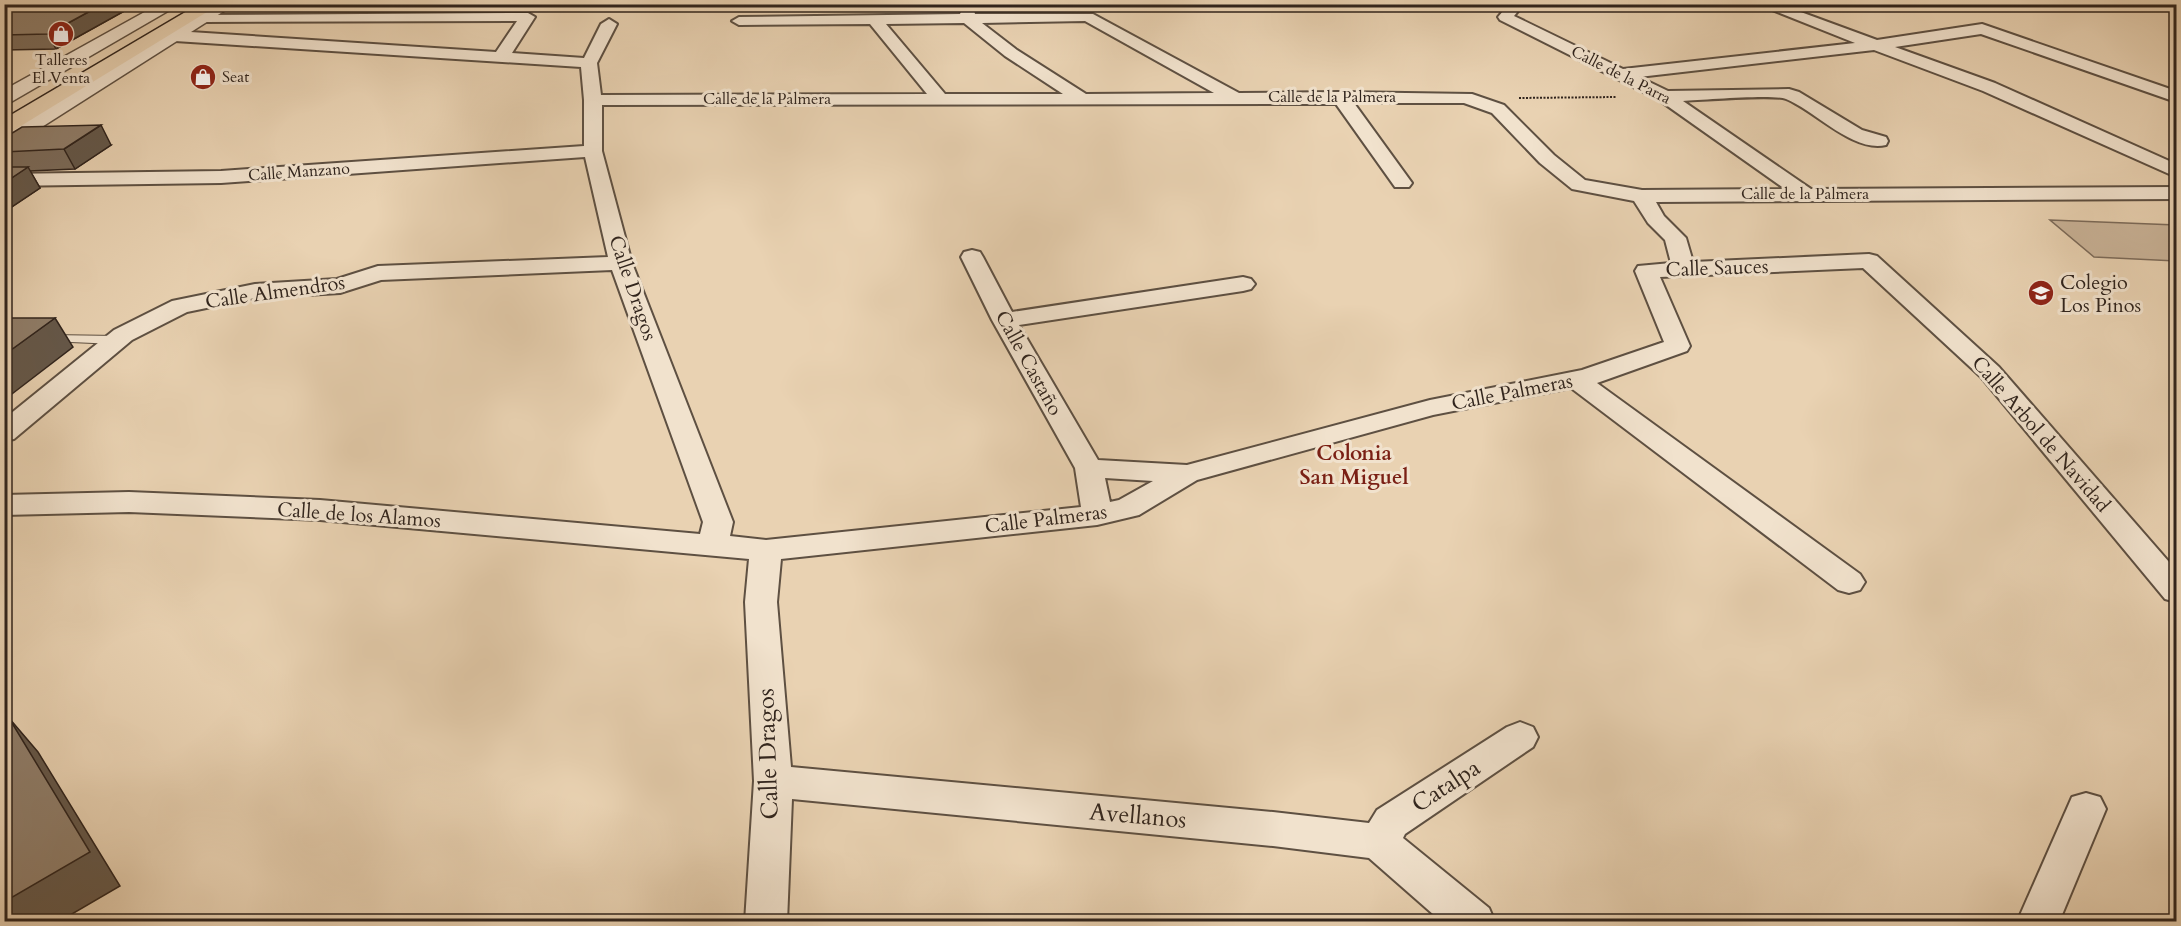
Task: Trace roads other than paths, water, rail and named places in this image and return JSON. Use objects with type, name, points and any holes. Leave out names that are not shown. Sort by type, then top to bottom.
[{"type":"highway","points":[[4,112],[203,9]]},
{"type":"highway","points":[[4,128],[203,9]]},
{"type":"street","points":[[4,98],[172,4]]},
{"type":"street","points":[[4,141],[175,36],[203,9],[226,4]]},
{"type":"street","points":[[390,18],[407,4]]},
{"type":"street","name":"Calle de la Parra","points":[[1517,4],[1504,17],[1665,96],[1805,194]]},
{"type":"street","points":[[1764,4],[2010,96],[2176,171]]},
{"type":"street","points":[[203,9],[390,18],[528,16],[501,57]]},
{"type":"street","points":[[968,11],[1011,54],[1081,98]]},
{"type":"street","name":"Calle de la Palmera","points":[[739,21],[875,20],[968,11],[1088,17],[1234,98]]},
{"type":"street","points":[[875,20],[940,99]]},
{"type":"street","points":[[175,36],[590,63],[609,24]]},
{"type":"street","points":[[1621,74],[1877,45],[1982,29],[2176,97]]},
{"type":"street","name":"Calle Dragos","points":[[590,63],[593,151],[621,263],[718,522],[713,546]]},
{"type":"street","points":[[1665,96],[1783,93],[1792,96],[1855,134],[1879,141]]},
{"type":"street","points":[[1340,97],[1402,183]]},
{"type":"street","name":"Calle de la Palmera","points":[[593,100],[1466,98],[1498,109],[1547,159],[1579,184],[1642,196],[2176,193]]},
{"type":"street","name":"Calle Manzano","points":[[4,180],[222,177],[593,151]]},
{"type":"street","points":[[1642,196],[1655,219],[1675,238],[1684,269]]},
{"type":"street","name":"Calle Castaño","points":[[972,257],[1004,320],[1089,468]]},
{"type":"street","name":"Calle Sauces","points":[[1678,346],[1646,271],[1869,261]]},
{"type":"street","name":"Calle Arbol de Navidad","points":[[1869,261],[1990,372],[2176,591]]},
{"type":"street","name":"Calle Almendros","points":[[4,433],[117,340],[180,306],[255,291],[340,286],[378,273],[621,263]]},
{"type":"street","points":[[1004,320],[1243,284]]},
{"type":"street","name":"Calle Palmeras","points":[[713,546],[766,550],[1097,515],[1128,508],[1187,474],[1430,408],[1575,379],[1678,346]]},
{"type":"street","points":[[1575,379],[1849,582]]},
{"type":"street","points":[[1097,515],[1089,468],[1187,474]]},
{"type":"street","name":"Calle de los Alamos","points":[[4,505],[129,502],[320,510],[713,546]]},
{"type":"street","name":"Calle Dragos","points":[[766,550],[761,602],[773,782],[766,921]]},
{"type":"street","name":"Catalpa","points":[[1379,842],[1391,822],[1520,737]]},
{"type":"street","name":"Avellanos","points":[[773,782],[1273,829],[1379,842]]},
{"type":"street","points":[[2038,921],[2086,809]]},
{"type":"street","points":[[1379,842],[1474,921]]},
{"type":"lane","points":[[38,339],[117,340]]},
{"type":"place","name":"Talleres El Venta","points":[[61,34]]},
{"type":"place","name":"Seat","points":[[203,77]]},
{"type":"place","name":"Colegio Los Pinos","points":[[2041,293]]},
{"type":"district","name":"Colonia San Miguel","points":[[1354,465]]}]
